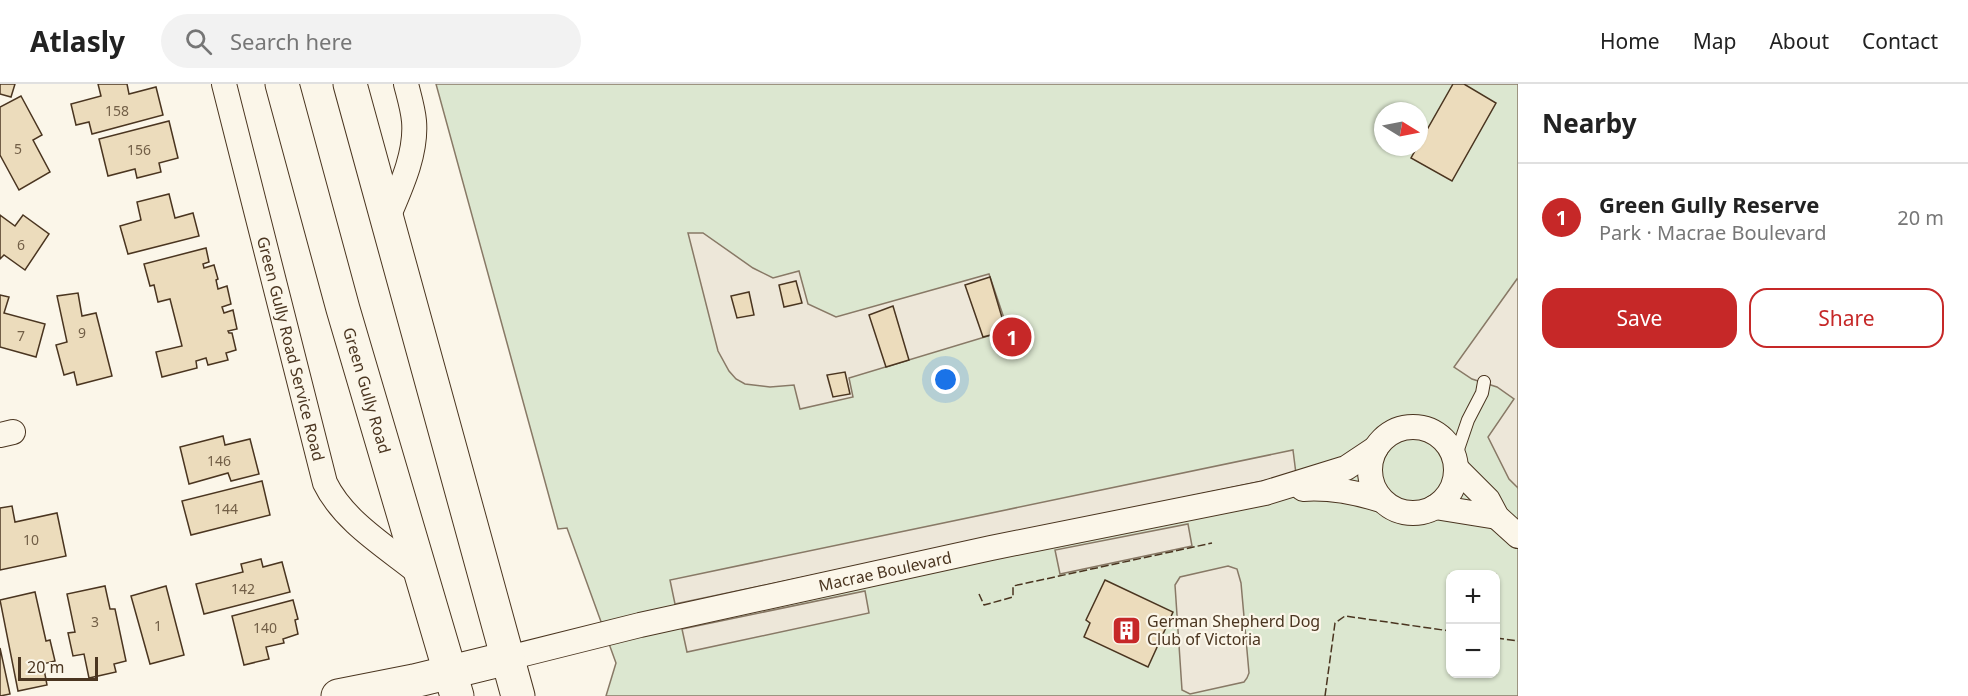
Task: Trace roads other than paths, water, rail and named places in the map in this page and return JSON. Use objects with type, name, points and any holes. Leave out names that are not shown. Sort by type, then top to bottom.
[{"type":"main road","name":"Green Gully Road","points":[[282,84],[343,309],[453,684]]},
{"type":"main road","points":[[350,84],[386,222],[518,696]]},
{"type":"main road","points":[[338,696],[453,684],[508,658]]},
{"type":"street","name":"Green Gully Road Service Road","points":[[224,84],[325,483],[333,498],[355,522],[420,574]]},
{"type":"street","points":[[386,222],[402,183],[414,138],[412,109],[406,84]]},
{"type":"street","points":[[1455,463],[1451,490],[1435,507],[1422,512],[1407,513],[1393,509],[1381,500],[1370,475],[1370,461],[1376,448],[1392,432],[1413,426],[1435,432],[1450,448],[1455,463],[1488,500],[1497,517],[1518,536]]},
{"type":"street","name":"Macrae Boulevard","points":[[508,658],[640,625],[956,556],[1265,493],[1346,468],[1376,448]]},
{"type":"street","name":"Macrae Boulevard","points":[[1265,493],[1319,488],[1340,489],[1381,500]]},
{"type":"street","points":[[1435,507],[1497,517]]},
{"type":"lane","points":[[1455,463],[1468,420],[1482,393],[1484,382]]},
{"type":"place","name":"Green Gully Reserve","points":[[1012,337]]},
{"type":"place","name":"German Shepherd Dog Club of Victoria","points":[[1126,630]]}]
